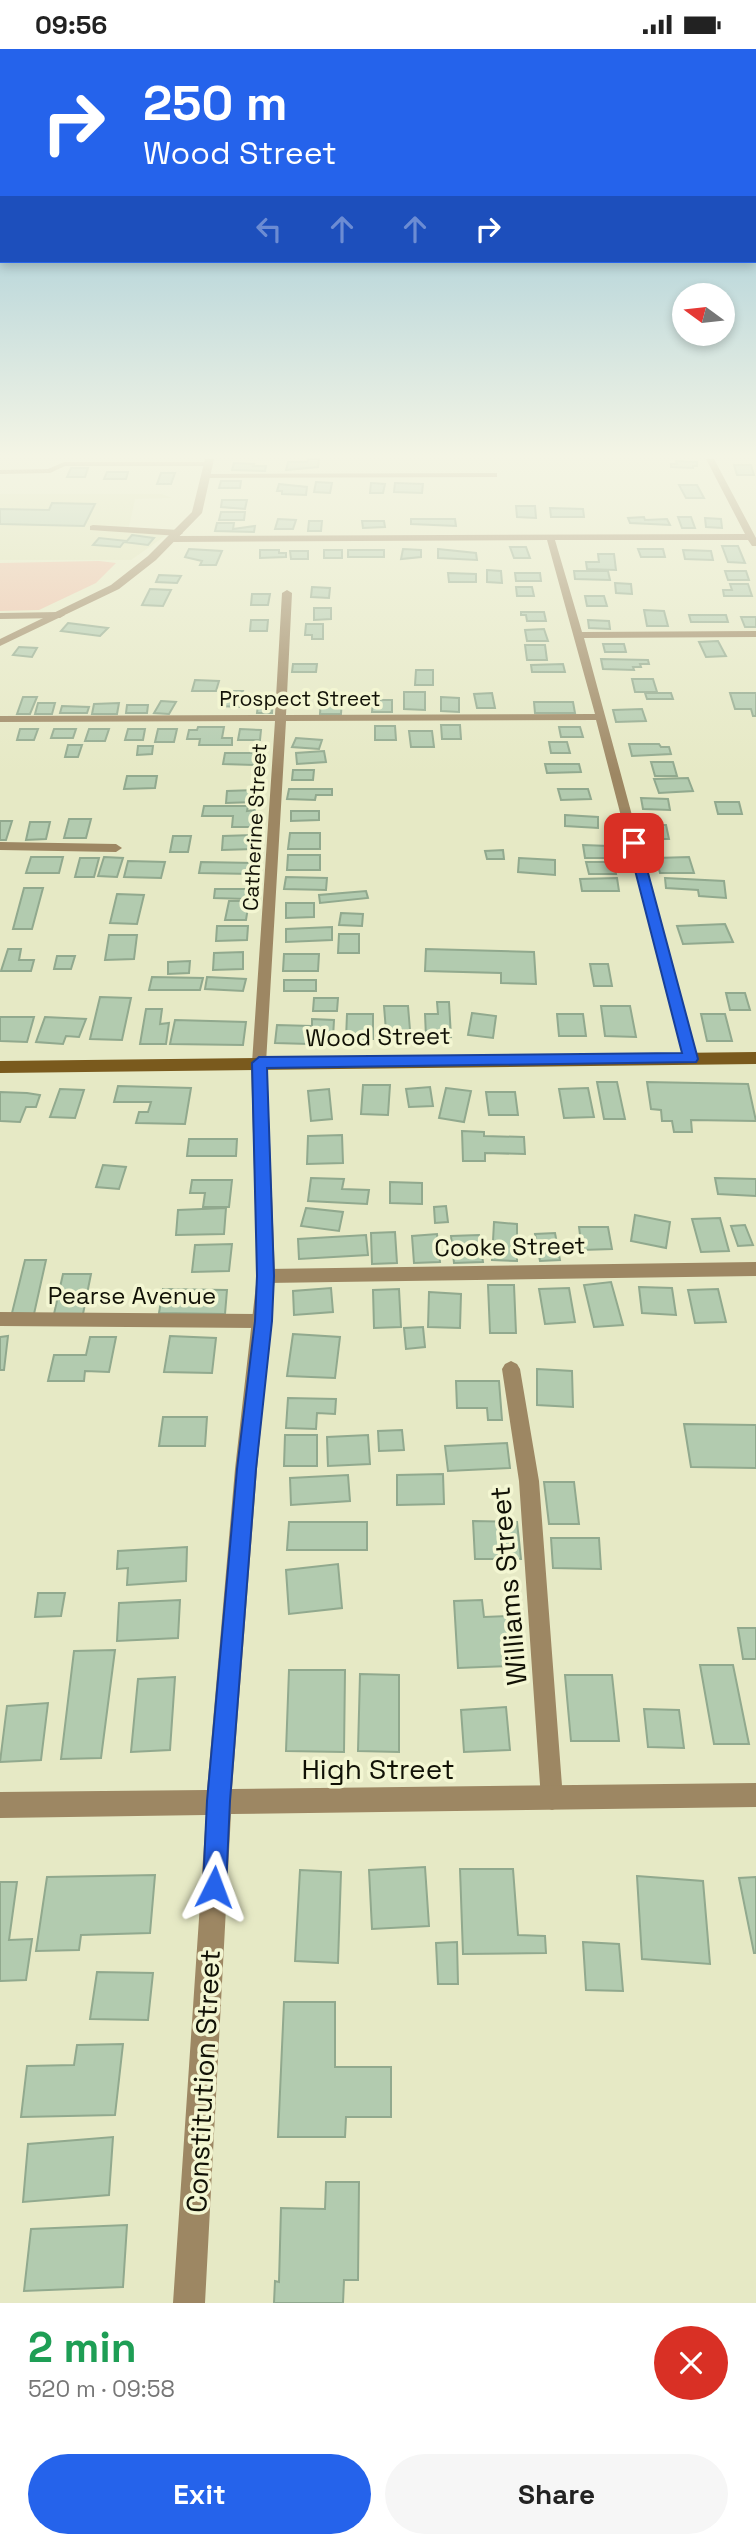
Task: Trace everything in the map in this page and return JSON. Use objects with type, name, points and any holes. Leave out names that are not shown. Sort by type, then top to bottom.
[{"type":"main road","name":"Wood Street","points":[[0,1067],[756,1058]]},
{"type":"street","points":[[0,643],[121,583],[143,564]]},
{"type":"street","points":[[558,564],[691,1059]]},
{"type":"street","name":"Catherine Street","points":[[259,1063],[274,879],[279,717],[287,593]]},
{"type":"street","points":[[0,616],[60,615]]},
{"type":"street","points":[[578,635],[756,634]]},
{"type":"street","name":"Prospect Street","points":[[0,719],[600,717]]},
{"type":"street","points":[[0,846],[116,848]]},
{"type":"street","name":"Constitution Street","points":[[189,2303],[219,1801],[246,1469],[263,1321],[265,1276],[259,1063]]},
{"type":"street","name":"Cooke Street","points":[[265,1276],[756,1269]]},
{"type":"street","name":"Pearse Avenue","points":[[0,1319],[263,1321]]},
{"type":"street","name":"Williams Street","points":[[511,1370],[529,1481],[552,1799]]},
{"type":"street","name":"High Street","points":[[0,1805],[756,1795]]},
{"type":"shaded area","points":[[0,564],[115,564],[96,583],[39,610],[0,611]]},
{"type":"building","points":[[586,564],[615,564],[616,570],[587,569]]},
{"type":"building","points":[[487,570],[501,571],[502,583],[487,582]]},
{"type":"building","points":[[574,571],[608,571],[610,580],[575,579]]},
{"type":"building","points":[[725,571],[746,571],[749,580],[728,580]]},
{"type":"building","points":[[448,573],[476,574],[476,582],[449,582]]},
{"type":"building","points":[[515,573],[540,573],[541,581],[516,581]]},
{"type":"building","points":[[159,575],[181,576],[177,583],[156,582]]},
{"type":"building","points":[[615,583],[631,584],[632,594],[616,593]]},
{"type":"building","points":[[730,584],[748,584],[752,596],[724,596],[723,590],[732,590]]},
{"type":"building","points":[[312,587],[330,588],[329,598],[311,597]]},
{"type":"building","points":[[516,587],[532,587],[534,596],[517,596]]},
{"type":"building","points":[[150,589],[171,590],[163,606],[142,605]]},
{"type":"building","points":[[252,594],[270,594],[268,605],[251,605]]},
{"type":"building","points":[[585,596],[604,596],[607,606],[587,606]]},
{"type":"building","points":[[314,608],[331,608],[331,619],[314,620]]},
{"type":"building","points":[[644,610],[664,611],[668,626],[647,626]]},
{"type":"building","points":[[521,612],[544,612],[546,621],[527,621],[526,615],[521,615]]},
{"type":"building","points":[[689,615],[726,615],[728,622],[691,622]]},
{"type":"building","points":[[741,617],[756,617],[756,627],[745,627]]},
{"type":"building","points":[[251,620],[268,620],[267,631],[250,631]]},
{"type":"building","points":[[588,620],[609,621],[610,629],[589,628]]},
{"type":"building","points":[[68,623],[108,628],[100,636],[61,631]]},
{"type":"building","points":[[306,624],[323,624],[323,639],[312,639],[312,635],[305,635]]},
{"type":"building","points":[[544,629],[548,641],[527,641],[525,630]]},
{"type":"building","points":[[718,641],[726,656],[706,657],[699,642]]},
{"type":"building","points":[[603,644],[624,644],[626,652],[605,652]]},
{"type":"building","points":[[525,645],[545,645],[547,660],[527,660]]},
{"type":"building","points":[[19,647],[37,648],[32,657],[13,655]]},
{"type":"building","points":[[601,659],[648,660],[649,664],[640,664],[641,667],[633,667],[634,670],[603,669]]},
{"type":"building","points":[[293,664],[317,664],[316,672],[292,672]]},
{"type":"building","points":[[563,664],[565,672],[532,672],[531,665]]},
{"type":"building","points":[[416,670],[433,670],[433,685],[415,685]]},
{"type":"building","points":[[632,679],[653,679],[657,692],[635,692]]},
{"type":"building","points":[[195,680],[219,681],[216,691],[192,691]]},
{"type":"building","points":[[225,691],[243,691],[239,707],[221,706]]},
{"type":"building","points":[[404,692],[425,692],[425,710],[404,709]]},
{"type":"building","points":[[492,693],[495,708],[477,708],[474,694]]},
{"type":"building","points":[[645,693],[671,693],[673,699],[647,699]]},
{"type":"building","points":[[730,693],[756,693],[756,716],[753,716],[751,709],[735,709]]},
{"type":"building","points":[[259,696],[273,696],[272,713],[257,713]]},
{"type":"building","points":[[23,697],[37,697],[30,714],[17,714]]},
{"type":"building","points":[[441,697],[459,698],[459,712],[441,711]]},
{"type":"building","points":[[321,699],[342,699],[341,714],[320,714]]},
{"type":"building","points":[[373,700],[392,700],[392,712],[372,712]]},
{"type":"building","points":[[161,701],[176,702],[169,714],[154,713]]},
{"type":"building","points":[[534,702],[573,702],[575,713],[535,713]]},
{"type":"building","points":[[38,703],[55,703],[52,714],[35,714]]},
{"type":"building","points":[[119,703],[117,714],[92,714],[94,704]]},
{"type":"building","points":[[127,705],[148,705],[147,713],[126,713]]},
{"type":"building","points":[[62,706],[89,707],[87,713],[60,713]]},
{"type":"building","points":[[642,709],[646,721],[616,722],[613,710]]},
{"type":"building","points":[[441,725],[460,725],[461,739],[442,739]]},
{"type":"building","points":[[375,726],[395,726],[396,740],[375,740]]},
{"type":"building","points":[[198,727],[224,727],[222,738],[232,738],[232,745],[199,745],[200,739],[187,739],[189,730],[197,730]]},
{"type":"building","points":[[559,727],[580,727],[583,737],[561,737]]},
{"type":"building","points":[[20,729],[38,729],[34,740],[17,740]]},
{"type":"building","points":[[54,729],[76,729],[73,738],[51,738]]},
{"type":"building","points":[[89,729],[109,729],[105,741],[85,741]]},
{"type":"building","points":[[128,729],[145,729],[143,740],[125,740]]},
{"type":"building","points":[[158,729],[177,729],[174,742],[155,742]]},
{"type":"building","points":[[240,729],[261,730],[260,740],[238,740]]},
{"type":"building","points":[[409,731],[432,731],[434,747],[411,747]]},
{"type":"building","points":[[296,738],[322,740],[319,749],[292,747]]},
{"type":"building","points":[[549,742],[567,742],[570,753],[551,753]]},
{"type":"building","points":[[629,744],[659,744],[661,747],[669,747],[671,754],[632,756]]},
{"type":"building","points":[[68,745],[82,745],[78,757],[65,757]]},
{"type":"building","points":[[138,746],[153,746],[152,754],[137,755]]},
{"type":"building","points":[[324,751],[326,762],[297,764],[296,753]]},
{"type":"building","points":[[225,753],[256,753],[254,765],[223,764]]},
{"type":"building","points":[[651,762],[673,762],[677,776],[655,776]]},
{"type":"building","points":[[545,764],[579,764],[581,772],[547,773]]},
{"type":"building","points":[[293,770],[314,770],[313,780],[292,780]]},
{"type":"building","points":[[127,776],[157,776],[155,788],[124,789]]},
{"type":"building","points":[[688,778],[693,791],[659,793],[654,779]]},
{"type":"building","points":[[289,789],[332,789],[332,795],[316,795],[315,800],[287,799]]},
{"type":"building","points":[[558,789],[588,789],[591,799],[561,800]]},
{"type":"building","points":[[255,790],[255,802],[226,803],[227,791]]},
{"type":"building","points":[[641,798],[668,799],[670,810],[643,809]]},
{"type":"building","points":[[715,802],[739,802],[742,814],[718,814]]},
{"type":"building","points":[[204,806],[248,806],[247,811],[255,810],[252,827],[232,827],[233,816],[202,816]]},
{"type":"building","points":[[291,811],[319,811],[319,820],[291,821]]},
{"type":"building","points":[[565,815],[598,817],[598,828],[565,826]]},
{"type":"building","points":[[69,819],[91,819],[86,838],[64,838]]},
{"type":"building","points":[[0,821],[12,821],[6,840],[0,840]]},
{"type":"building","points":[[30,822],[50,822],[46,839],[26,840]]},
{"type":"building","points":[[647,825],[666,825],[669,839],[650,839]]},
{"type":"building","points":[[290,833],[320,833],[320,849],[288,849]]},
{"type":"building","points":[[253,835],[253,849],[222,850],[223,836]]},
{"type":"building","points":[[173,836],[191,836],[188,852],[170,852]]},
{"type":"building","points":[[583,845],[609,846],[611,858],[585,858]]},
{"type":"building","points":[[503,850],[504,859],[487,859],[485,851]]},
{"type":"building","points":[[288,855],[320,855],[320,870],[287,870]]},
{"type":"building","points":[[31,857],[63,857],[59,873],[26,873]]},
{"type":"building","points":[[104,857],[123,858],[117,877],[98,876]]},
{"type":"building","points":[[689,857],[694,873],[660,873],[656,858]]},
{"type":"building","points":[[80,858],[99,858],[94,877],[75,877]]},
{"type":"building","points":[[519,858],[555,860],[555,875],[518,872]]},
{"type":"building","points":[[128,861],[165,862],[161,878],[124,877]]},
{"type":"building","points":[[201,862],[254,863],[253,874],[199,873]]},
{"type":"building","points":[[586,862],[614,862],[616,874],[589,874]]},
{"type":"building","points":[[286,877],[327,878],[326,890],[284,889]]},
{"type":"building","points":[[617,878],[619,891],[582,891],[580,879]]},
{"type":"building","points":[[665,878],[724,881],[726,898],[699,896],[698,890],[666,888]]},
{"type":"building","points":[[24,888],[43,888],[32,929],[13,929]]},
{"type":"building","points":[[215,889],[247,889],[246,899],[214,898]]},
{"type":"building","points":[[366,891],[368,898],[320,903],[319,895]]},
{"type":"building","points":[[117,894],[144,895],[137,924],[110,923]]},
{"type":"building","points":[[229,901],[249,901],[246,920],[225,920]]},
{"type":"building","points":[[286,903],[314,903],[314,917],[286,918]]},
{"type":"building","points":[[341,913],[363,914],[362,926],[339,925]]},
{"type":"building","points":[[725,924],[733,942],[683,944],[677,926]]},
{"type":"building","points":[[217,926],[248,926],[247,940],[216,941]]},
{"type":"building","points":[[332,927],[332,940],[286,942],[286,929]]},
{"type":"building","points":[[339,934],[359,934],[359,953],[338,953]]},
{"type":"building","points":[[109,935],[137,935],[134,959],[105,960]]},
{"type":"building","points":[[8,949],[21,949],[19,960],[34,960],[31,971],[1,971]]},
{"type":"building","points":[[426,949],[534,952],[536,984],[501,983],[501,973],[425,971]]},
{"type":"building","points":[[243,952],[243,969],[213,970],[214,953]]},
{"type":"building","points":[[284,954],[319,954],[318,971],[283,971]]},
{"type":"building","points":[[57,956],[75,956],[71,969],[54,969]]},
{"type":"building","points":[[190,961],[189,973],[168,974],[168,962]]},
{"type":"building","points":[[590,964],[608,964],[612,986],[594,986]]},
{"type":"building","points":[[152,977],[203,978],[200,990],[149,990]]},
{"type":"building","points":[[207,977],[246,979],[243,991],[205,989]]},
{"type":"building","points":[[284,980],[316,980],[316,991],[284,991]]},
{"type":"building","points":[[726,993],[745,993],[750,1010],[730,1010]]},
{"type":"building","points":[[100,997],[131,998],[122,1040],[90,1039]]},
{"type":"building","points":[[314,998],[338,998],[337,1011],[313,1011]]},
{"type":"building","points":[[437,1002],[449,1002],[451,1037],[426,1037],[425,1014],[438,1014]]},
{"type":"building","points":[[384,1006],[408,1006],[410,1030],[386,1031]]},
{"type":"building","points":[[601,1006],[630,1006],[636,1037],[605,1036]]},
{"type":"building","points":[[146,1009],[162,1009],[160,1024],[169,1023],[166,1044],[140,1044]]},
{"type":"building","points":[[472,1013],[496,1016],[493,1038],[468,1035]]},
{"type":"building","points":[[347,1014],[373,1014],[373,1039],[346,1039]]},
{"type":"building","points":[[557,1014],[583,1014],[586,1036],[559,1036]]},
{"type":"building","points":[[701,1014],[725,1014],[732,1041],[707,1041]]},
{"type":"building","points":[[0,1017],[34,1017],[27,1042],[0,1041]]},
{"type":"building","points":[[45,1017],[86,1019],[79,1037],[66,1036],[63,1044],[36,1042]]},
{"type":"building","points":[[312,1019],[334,1020],[333,1038],[309,1038],[309,1044],[275,1043],[277,1025],[312,1026]]},
{"type":"building","points":[[175,1020],[246,1022],[243,1045],[170,1044]]},
{"type":"building","points":[[597,1082],[617,1082],[625,1119],[604,1119]]},
{"type":"building","points":[[647,1082],[748,1084],[756,1121],[691,1120],[692,1132],[674,1132],[672,1121],[662,1121],[661,1110],[651,1109]]},
{"type":"building","points":[[363,1085],[390,1085],[388,1115],[361,1114]]},
{"type":"building","points":[[118,1086],[191,1088],[185,1124],[136,1123],[139,1112],[148,1112],[151,1102],[114,1102]]},
{"type":"building","points":[[430,1087],[433,1106],[409,1107],[406,1089]]},
{"type":"building","points":[[446,1088],[471,1091],[464,1122],[439,1118]]},
{"type":"building","points":[[588,1088],[594,1117],[564,1118],[559,1089]]},
{"type":"building","points":[[60,1089],[84,1090],[75,1118],[50,1117]]},
{"type":"building","points":[[329,1089],[332,1119],[311,1121],[308,1091]]},
{"type":"building","points":[[0,1092],[40,1095],[36,1107],[26,1107],[20,1122],[0,1121]]},
{"type":"building","points":[[486,1092],[515,1092],[518,1115],[489,1115]]},
{"type":"building","points":[[462,1131],[484,1132],[484,1136],[524,1137],[525,1154],[485,1153],[485,1161],[463,1161]]},
{"type":"building","points":[[342,1135],[343,1163],[307,1164],[308,1136]]},
{"type":"building","points":[[189,1139],[237,1139],[236,1156],[187,1156]]},
{"type":"building","points":[[103,1165],[126,1167],[119,1189],[96,1187]]},
{"type":"building","points":[[311,1178],[344,1179],[342,1189],[369,1190],[367,1204],[308,1201]]},
{"type":"building","points":[[715,1178],[756,1179],[756,1196],[718,1194]]},
{"type":"building","points":[[192,1180],[232,1180],[229,1207],[203,1207],[205,1193],[190,1193]]},
{"type":"building","points":[[390,1182],[422,1183],[422,1204],[390,1203]]},
{"type":"building","points":[[446,1206],[448,1222],[435,1223],[434,1207]]},
{"type":"building","points":[[226,1208],[224,1234],[176,1235],[178,1210]]},
{"type":"building","points":[[306,1208],[343,1212],[339,1231],[301,1226]]},
{"type":"building","points":[[635,1215],[670,1222],[666,1248],[631,1241]]},
{"type":"building","points":[[720,1218],[729,1251],[701,1252],[692,1219]]},
{"type":"building","points":[[494,1222],[517,1224],[517,1261],[492,1260]]},
{"type":"building","points":[[745,1225],[753,1245],[738,1246],[731,1226]]},
{"type":"building","points":[[579,1227],[608,1227],[612,1249],[582,1250]]},
{"type":"building","points":[[395,1232],[397,1263],[372,1264],[371,1233]]},
{"type":"building","points":[[555,1233],[560,1260],[540,1261],[535,1234]]},
{"type":"building","points":[[437,1234],[440,1262],[414,1263],[412,1236]]},
{"type":"building","points":[[366,1235],[368,1255],[299,1259],[298,1239]]},
{"type":"building","points":[[479,1235],[483,1262],[454,1263],[451,1236]]},
{"type":"building","points":[[232,1244],[229,1271],[192,1272],[195,1245]]},
{"type":"building","points":[[25,1260],[46,1260],[34,1314],[12,1313]]},
{"type":"building","points":[[63,1274],[91,1274],[83,1314],[54,1314]]},
{"type":"building","points":[[611,1282],[623,1325],[594,1327],[584,1285]]},
{"type":"building","points":[[488,1285],[514,1285],[516,1333],[490,1333]]},
{"type":"building","points":[[639,1287],[672,1288],[676,1315],[642,1313]]},
{"type":"building","points":[[331,1288],[333,1312],[294,1315],[293,1291]]},
{"type":"building","points":[[569,1288],[575,1322],[545,1324],[539,1289]]},
{"type":"building","points":[[163,1289],[227,1290],[225,1314],[159,1313]]},
{"type":"building","points":[[399,1289],[401,1327],[374,1328],[373,1290]]},
{"type":"building","points":[[718,1289],[726,1322],[695,1323],[688,1290]]},
{"type":"building","points":[[429,1292],[461,1294],[460,1328],[428,1327]]},
{"type":"building","points":[[423,1327],[425,1347],[406,1349],[404,1328]]},
{"type":"building","points":[[293,1334],[340,1337],[335,1378],[287,1376]]},
{"type":"building","points":[[8,1336],[4,1370],[0,1370],[0,1337]]},
{"type":"building","points":[[170,1336],[216,1338],[212,1373],[164,1372]]},
{"type":"building","points":[[90,1337],[116,1337],[109,1372],[85,1371],[84,1381],[48,1381],[54,1355],[86,1355]]},
{"type":"building","points":[[537,1369],[572,1371],[573,1407],[537,1405]]},
{"type":"building","points":[[456,1381],[499,1381],[502,1420],[488,1420],[487,1408],[457,1408]]},
{"type":"building","points":[[288,1398],[336,1399],[335,1414],[317,1413],[316,1429],[286,1428]]},
{"type":"building","points":[[163,1417],[207,1417],[205,1446],[159,1446]]},
{"type":"building","points":[[684,1424],[756,1425],[756,1468],[691,1467]]},
{"type":"building","points":[[402,1430],[404,1450],[379,1451],[378,1431]]},
{"type":"building","points":[[285,1435],[317,1435],[317,1466],[284,1466]]},
{"type":"building","points":[[368,1435],[370,1464],[328,1466],[327,1437]]},
{"type":"building","points":[[507,1443],[510,1468],[448,1471],[445,1446]]},
{"type":"building","points":[[443,1474],[444,1504],[397,1505],[397,1475]]},
{"type":"building","points":[[348,1475],[350,1501],[291,1505],[290,1478]]},
{"type":"building","points":[[544,1482],[574,1482],[579,1524],[549,1524]]},
{"type":"building","points":[[473,1521],[517,1522],[521,1559],[475,1559]]},
{"type":"building","points":[[289,1522],[367,1522],[367,1550],[287,1550]]},
{"type":"building","points":[[551,1538],[599,1538],[601,1569],[553,1568]]},
{"type":"building","points":[[187,1547],[186,1581],[127,1585],[128,1568],[117,1569],[118,1551]]},
{"type":"building","points":[[338,1564],[342,1608],[289,1614],[286,1570]]},
{"type":"building","points":[[38,1593],[65,1593],[61,1616],[35,1617]]},
{"type":"building","points":[[180,1600],[178,1638],[117,1641],[119,1603]]},
{"type":"building","points":[[482,1600],[484,1617],[508,1616],[513,1666],[458,1668],[454,1601]]},
{"type":"building","points":[[738,1628],[756,1628],[756,1659],[743,1659]]},
{"type":"building","points":[[115,1650],[101,1758],[61,1759],[74,1651]]},
{"type":"building","points":[[700,1665],[733,1665],[749,1744],[714,1744]]},
{"type":"building","points":[[289,1670],[345,1670],[344,1752],[286,1751]]},
{"type":"building","points":[[360,1674],[399,1675],[399,1752],[358,1751]]},
{"type":"building","points":[[565,1675],[612,1675],[619,1741],[571,1741]]},
{"type":"building","points":[[175,1677],[170,1750],[131,1752],[138,1679]]},
{"type":"building","points":[[48,1703],[41,1760],[0,1762],[7,1706]]},
{"type":"building","points":[[506,1707],[510,1750],[464,1752],[461,1710]]},
{"type":"building","points":[[644,1709],[679,1710],[684,1748],[648,1747]]},
{"type":"building","points":[[425,1867],[429,1926],[372,1929],[369,1870]]},
{"type":"building","points":[[460,1869],[513,1869],[518,1935],[545,1936],[546,1953],[463,1954]]},
{"type":"building","points":[[300,1870],[341,1872],[338,1963],[295,1961]]},
{"type":"building","points":[[155,1875],[150,1933],[81,1935],[79,1950],[36,1951],[47,1877]]},
{"type":"building","points":[[637,1876],[703,1881],[710,1964],[642,1959]]},
{"type":"building","points":[[756,1877],[756,1953],[754,1953],[739,1878]]},
{"type":"building","points":[[0,1882],[17,1882],[9,1940],[32,1939],[26,1980],[0,1981]]},
{"type":"building","points":[[457,1942],[458,1984],[438,1984],[436,1943]]},
{"type":"building","points":[[583,1942],[619,1944],[623,1991],[586,1990]]},
{"type":"building","points":[[97,1972],[153,1973],[148,2020],[90,2019]]},
{"type":"building","points":[[284,2002],[335,2002],[335,2067],[391,2067],[391,2117],[346,2117],[345,2137],[278,2137]]},
{"type":"building","points":[[123,2044],[115,2115],[21,2117],[27,2066],[74,2065],[77,2045]]},
{"type":"building","points":[[113,2137],[109,2195],[23,2202],[28,2144]]},
{"type":"building","points":[[326,2182],[359,2182],[358,2280],[344,2280],[343,2303],[274,2303],[275,2281],[279,2282],[281,2208],[325,2209]]},
{"type":"building","points":[[127,2225],[123,2287],[24,2291],[31,2229]]},
{"type":"route","points":[[214,1887],[246,1469],[263,1321],[265,1276],[259,1063],[691,1059],[634,843]]}]
